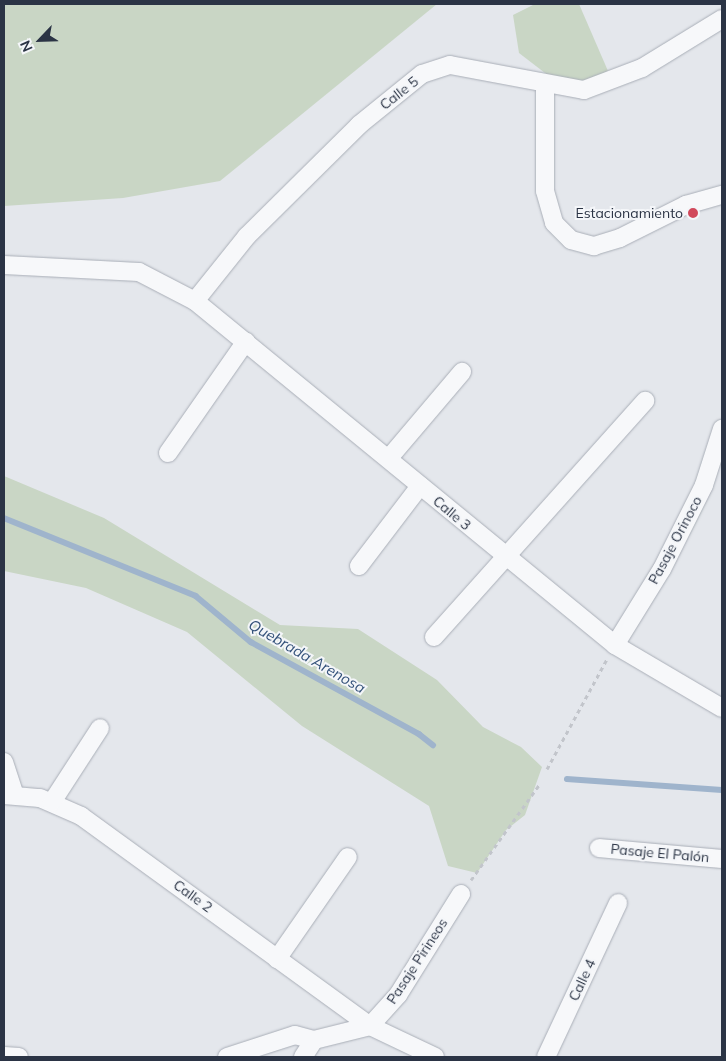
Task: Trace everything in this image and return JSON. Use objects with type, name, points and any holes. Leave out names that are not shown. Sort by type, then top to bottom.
[{"type":"street","name":"Calle 5","points":[[196,301],[247,236],[359,125],[422,74],[450,65],[521,76],[546,84],[584,90],[642,68],[722,19]]},
{"type":"street","points":[[546,84],[545,191],[554,223],[571,240],[594,246],[620,238],[686,205],[722,195]]},
{"type":"street","name":"Calle 3","points":[[4,265],[139,272],[196,301],[615,646],[722,708]]},
{"type":"street","points":[[168,453],[246,341]]},
{"type":"street","points":[[389,458],[462,372]]},
{"type":"street","points":[[434,637],[645,401]]},
{"type":"street","name":"Pasaje Orinoco","points":[[615,646],[662,569],[700,494],[722,429]]},
{"type":"street","points":[[359,566],[420,486]]},
{"type":"street","points":[[52,802],[100,728]]},
{"type":"street","points":[[4,762],[9,794]]},
{"type":"street","name":"Calle 2","points":[[9,794],[52,802],[81,816],[370,1026],[435,1057]]},
{"type":"street","name":"Pasaje El Palón","points":[[598,848],[722,859]]},
{"type":"street","points":[[277,959],[348,857]]},
{"type":"street","name":"Pasaje Pirineos","points":[[370,1026],[398,995],[461,894]]},
{"type":"street","name":"Calle 4","points":[[546,1057],[618,903]]},
{"type":"street","points":[[227,1057],[295,1035],[314,1040],[370,1026]]},
{"type":"street","points":[[303,1057],[314,1040]]},
{"type":"street","points":[[4,1056],[19,1057]]},
{"type":"path","points":[[547,769],[615,646]]},
{"type":"path","points":[[461,894],[539,785]]},
{"type":"green space","points":[[4,4],[437,4],[220,181],[123,198],[4,206]]},
{"type":"green space","points":[[535,4],[579,4],[608,71],[587,82],[558,83],[519,53],[513,15]]},
{"type":"green space","points":[[4,476],[104,518],[280,625],[358,629],[437,680],[483,727],[521,747],[542,767],[525,815],[506,830],[477,873],[448,866],[429,806],[302,726],[187,632],[86,588],[4,571]]},
{"type":"waterway","name":"Quebrada Arenosa","points":[[4,518],[196,596],[251,642],[419,734],[433,745]]},
{"type":"waterway","name":"Quebrada Arenosa","points":[[567,779],[722,790]]},
{"type":"place","name":"Estacionamiento","points":[[693,213]]}]
